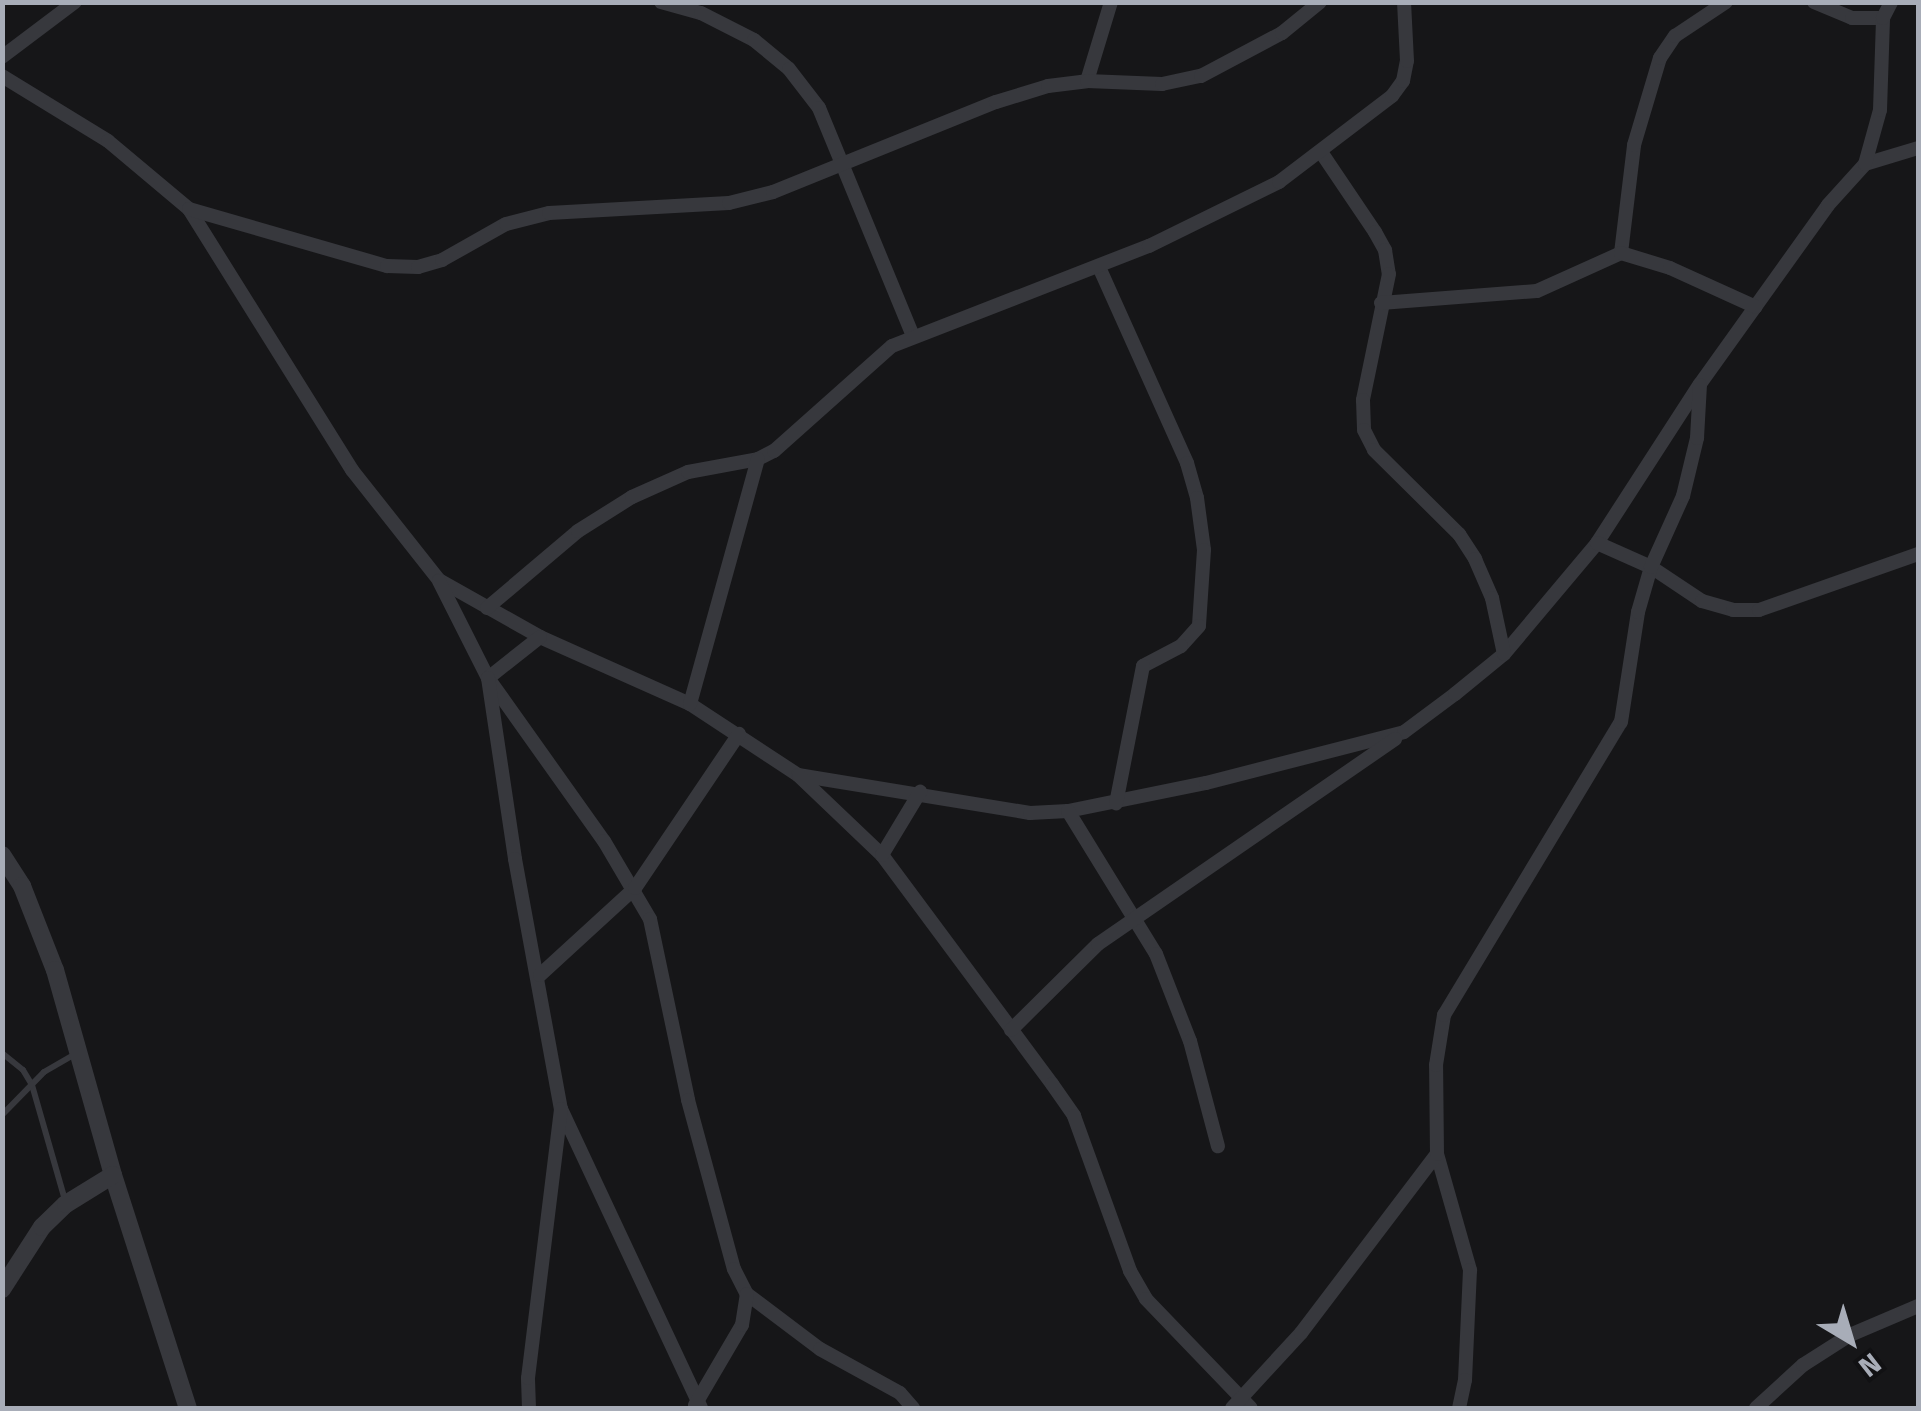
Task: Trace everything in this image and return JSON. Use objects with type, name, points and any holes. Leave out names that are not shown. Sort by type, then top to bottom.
[{"type":"street","points":[[2,57],[75,2]]},
{"type":"street","points":[[661,2],[700,14],[754,40],[789,69],[819,108],[913,336]]},
{"type":"street","points":[[1087,80],[1111,2]]},
{"type":"street","points":[[190,209],[387,266],[418,267],[442,260],[506,224],[550,213],[728,202],[772,192],[996,102],[1087,80],[1133,85],[1201,76],[1282,33],[1320,2]]},
{"type":"street","points":[[487,608],[578,531],[632,497],[688,472],[758,459],[794,435],[868,363],[913,336],[1099,267],[1240,204],[1322,152],[1403,82],[1404,2]]},
{"type":"street","points":[[1620,253],[1634,144],[1660,58],[1675,36],[1726,2]]},
{"type":"street","points":[[1814,2],[1852,18],[1883,18]]},
{"type":"street","points":[[1011,1030],[1070,967],[1404,732],[1504,654],[1597,543],[1700,384],[1828,204],[1865,164],[1880,110],[1883,18],[1891,2]]},
{"type":"street","points":[[2,76],[108,141],[190,209],[352,470],[438,580],[488,678],[635,888],[660,957],[688,1100],[734,1268],[747,1294],[820,1349],[886,1383],[913,1408]]},
{"type":"street","points":[[1865,164],[1918,148]]},
{"type":"street","points":[[1322,152],[1385,250],[1389,274],[1363,400],[1364,430],[1374,450],[1450,523],[1475,559],[1492,598],[1504,654]]},
{"type":"street","points":[[1382,303],[1537,291],[1620,253],[1670,268],[1756,307]]},
{"type":"street","points":[[1099,267],[1186,463],[1197,498],[1204,550],[1199,626],[1181,646],[1143,666],[1116,802]]},
{"type":"street","points":[[1459,1408],[1465,1380],[1470,1270],[1437,1154],[1436,1065],[1444,1015],[1621,722],[1638,612],[1651,567],[1683,496],[1697,438],[1700,384]]},
{"type":"street","points":[[690,704],[758,459]]},
{"type":"street","points":[[1597,543],[1651,567],[1702,601],[1733,610],[1759,610],[1918,554]]},
{"type":"street","points":[[438,580],[540,638],[690,704],[739,734],[798,776],[882,855],[1074,1116],[1130,1271],[1146,1299],[1242,1405],[1437,1154]]},
{"type":"street","points":[[488,678],[540,638]]},
{"type":"street","points":[[488,678],[514,859],[540,975],[561,1108],[696,1406]]},
{"type":"street","points":[[798,776],[1030,812],[1068,811],[1404,732]]},
{"type":"street","points":[[540,975],[635,888],[739,734]]},
{"type":"street","points":[[882,855],[920,792]]},
{"type":"street","points":[[1068,811],[1156,954],[1190,1041],[1218,1146]]},
{"type":"street","points":[[2,855],[29,903],[80,1051],[113,1176],[188,1408]]},
{"type":"street","points":[[529,1408],[528,1378],[561,1108]]},
{"type":"street","points":[[2,1288],[42,1228],[66,1204],[113,1176]]},
{"type":"street","points":[[696,1406],[742,1325],[747,1294]]},
{"type":"street","points":[[1756,1408],[1802,1365],[1850,1335],[1918,1306]]},
{"type":"lane","points":[[2,1115],[58,1062],[80,1051]]},
{"type":"lane","points":[[2,1053],[23,1070],[32,1085],[66,1204]]}]
